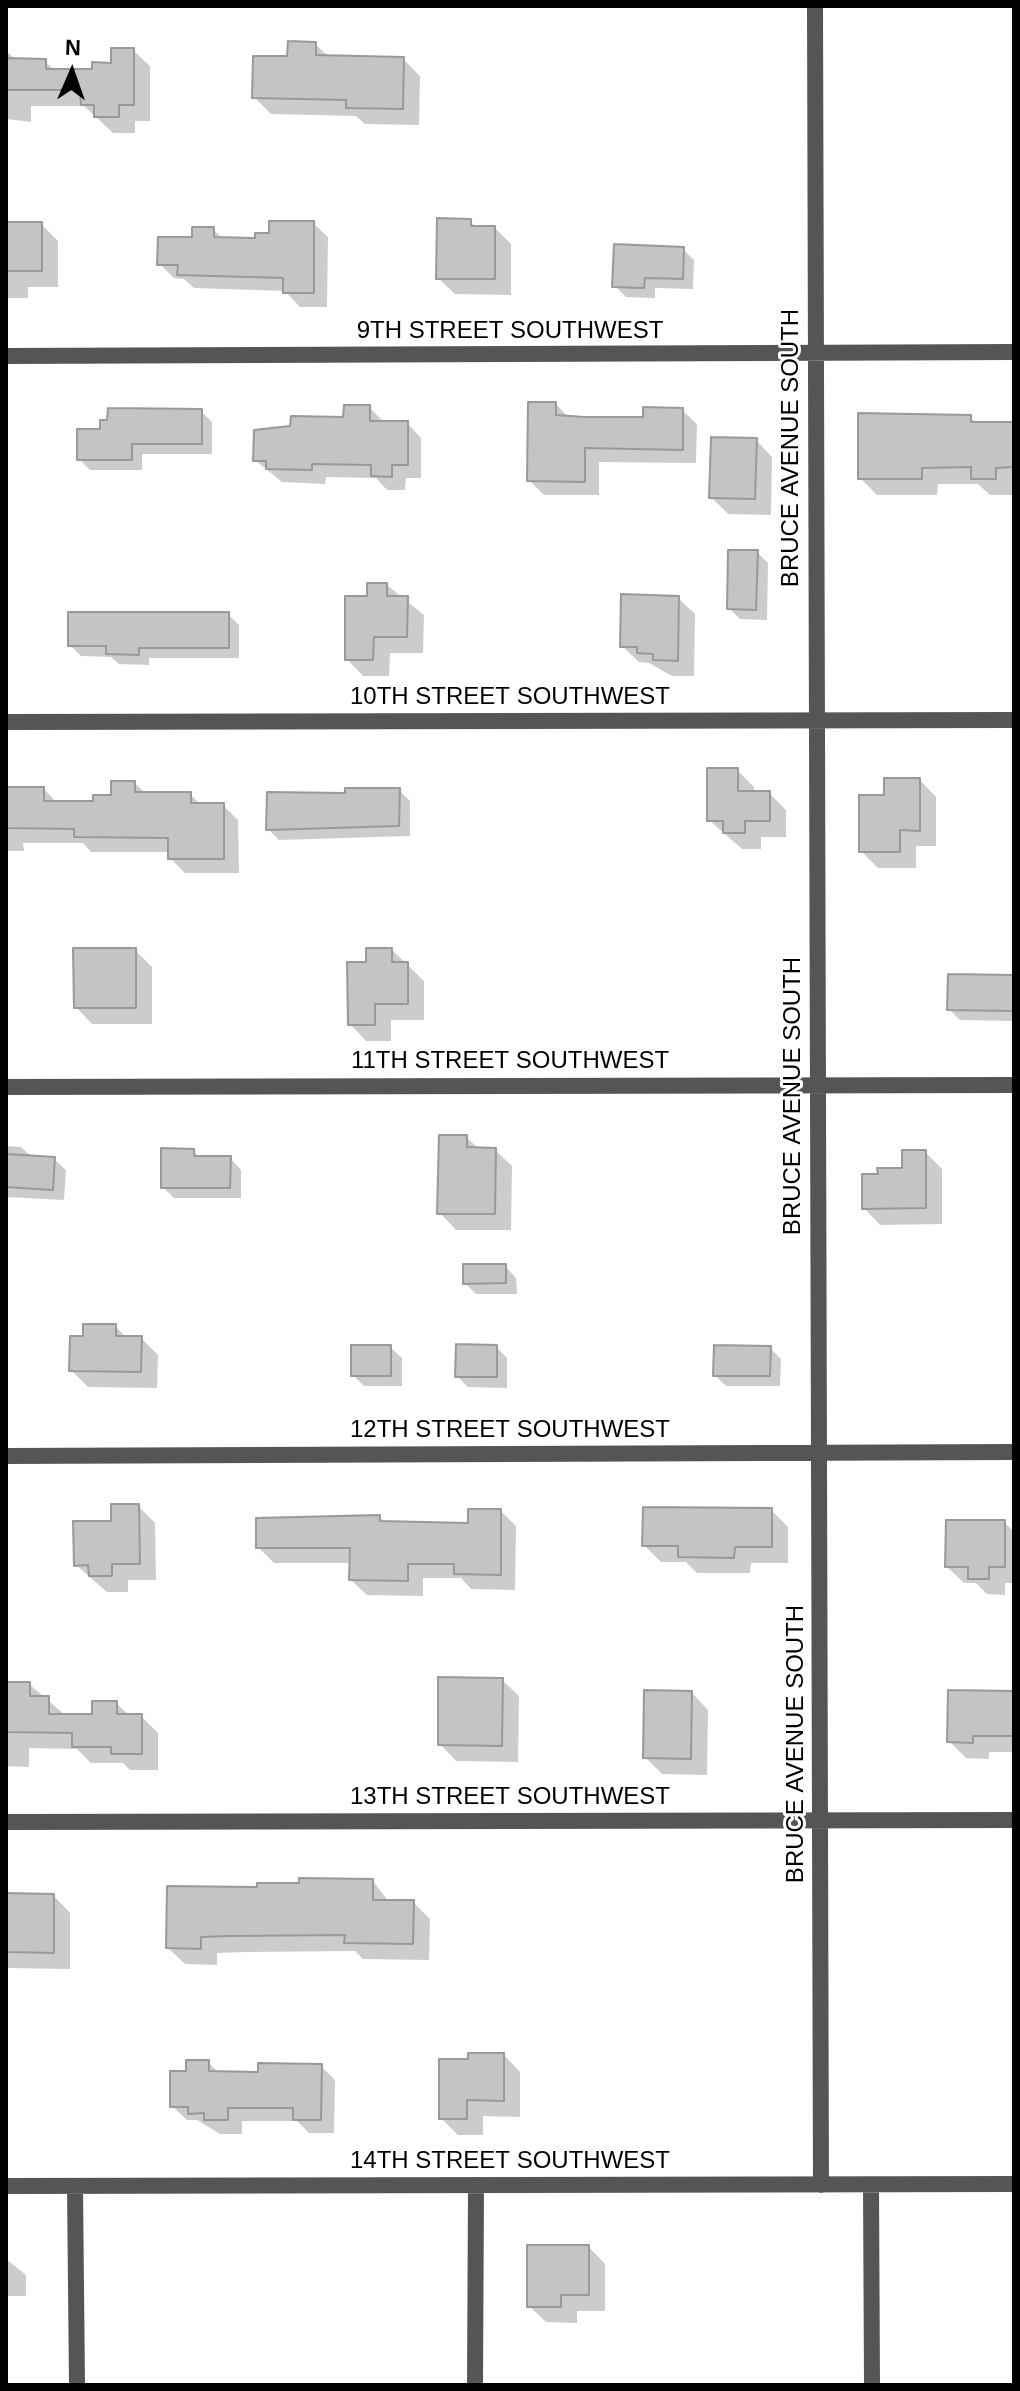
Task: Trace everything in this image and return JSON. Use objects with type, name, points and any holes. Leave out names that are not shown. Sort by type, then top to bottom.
[{"type":"street","name":"BRUCE AVENUE SOUTH","points":[[815,6],[821,2185]]},
{"type":"street","name":"9TH STREET SOUTHWEST","points":[[6,356],[1014,352]]},
{"type":"street","name":"10TH STREET SOUTHWEST","points":[[6,722],[1014,720]]},
{"type":"street","name":"11TH STREET SOUTHWEST","points":[[6,1087],[1014,1085]]},
{"type":"street","name":"12TH STREET SOUTHWEST","points":[[6,1456],[1014,1452]]},
{"type":"street","name":"13TH STREET SOUTHWEST","points":[[6,1822],[1014,1820]]},
{"type":"street","name":"14TH STREET SOUTHWEST","points":[[6,2186],[1014,2184]]},
{"type":"street","points":[[475,2385],[476,2185]]},
{"type":"street","points":[[871,2185],[872,2385]]},
{"type":"street","points":[[75,2187],[77,2385]]},
{"type":"building","points":[[288,41],[316,42],[316,55],[404,57],[403,109],[346,108],[346,100],[252,98],[253,56],[287,56]]},
{"type":"building","points":[[111,48],[134,48],[134,105],[119,105],[119,117],[94,117],[94,105],[81,105],[80,90],[6,90],[6,58],[46,59],[46,69],[92,69],[92,62],[111,63]]},
{"type":"building","points":[[437,218],[471,219],[471,226],[495,226],[495,279],[436,279]]},
{"type":"building","points":[[269,221],[314,221],[314,293],[283,293],[283,278],[177,275],[178,265],[157,265],[158,237],[192,237],[192,227],[214,227],[214,237],[255,238],[255,233],[269,233]]},
{"type":"building","points":[[6,222],[42,222],[42,271],[6,271]]},
{"type":"building","points":[[614,244],[684,247],[683,279],[645,278],[644,288],[612,287]]},
{"type":"building","points":[[528,402],[556,402],[556,415],[585,417],[643,417],[643,407],[683,408],[683,450],[585,448],[585,482],[527,481]]},
{"type":"building","points":[[344,405],[370,405],[370,421],[408,421],[408,465],[392,465],[392,477],[371,476],[371,465],[312,464],[312,470],[266,469],[266,461],[253,461],[254,430],[290,426],[291,416],[343,417]]},
{"type":"building","points":[[108,408],[202,409],[202,444],[132,444],[132,460],[77,460],[77,429],[100,429],[100,420],[107,420]]},
{"type":"building","points":[[858,413],[971,415],[971,422],[1013,422],[1014,467],[996,468],[996,479],[971,479],[971,467],[922,468],[922,479],[858,479]]},
{"type":"building","points":[[711,437],[757,438],[755,499],[709,498]]},
{"type":"building","points":[[728,550],[758,550],[756,610],[727,609]]},
{"type":"building","points":[[367,583],[387,583],[387,596],[408,596],[407,637],[374,637],[373,660],[345,660],[345,596],[367,596]]},
{"type":"building","points":[[621,594],[679,596],[678,661],[653,660],[653,654],[637,653],[637,647],[620,647]]},
{"type":"building","points":[[68,612],[229,612],[229,648],[139,648],[139,655],[106,654],[106,646],[68,646]]},
{"type":"building","points":[[707,768],[738,768],[738,791],[770,791],[770,821],[745,821],[745,833],[723,833],[723,821],[707,821]]},
{"type":"building","points":[[884,778],[920,778],[920,831],[900,830],[900,852],[859,852],[859,795],[884,795]]},
{"type":"building","points":[[111,781],[135,781],[135,792],[191,792],[191,803],[224,803],[224,859],[168,859],[168,838],[74,837],[74,829],[6,828],[6,787],[44,787],[44,801],[93,801],[93,795],[111,795]]},
{"type":"building","points":[[345,788],[400,788],[399,826],[266,830],[267,792],[345,793]]},
{"type":"building","points":[[73,948],[136,948],[136,1008],[74,1008]]},
{"type":"building","points":[[366,948],[392,948],[392,962],[408,962],[408,1004],[375,1004],[375,1025],[348,1025],[347,962],[366,962]]},
{"type":"building","points":[[948,974],[1013,975],[1013,1011],[947,1010]]},
{"type":"building","points":[[439,1135],[467,1135],[467,1147],[496,1148],[495,1214],[437,1214]]},
{"type":"building","points":[[161,1148],[194,1149],[194,1156],[231,1156],[230,1188],[161,1188]]},
{"type":"building","points":[[902,1150],[926,1150],[926,1208],[862,1209],[862,1174],[878,1174],[877,1168],[902,1168]]},
{"type":"building","points":[[6,1154],[55,1157],[53,1190],[6,1187]]},
{"type":"building","points":[[463,1264],[506,1264],[506,1283],[463,1284]]},
{"type":"building","points":[[83,1324],[116,1324],[116,1336],[142,1336],[141,1372],[69,1371],[70,1336],[83,1336]]},
{"type":"building","points":[[456,1344],[497,1345],[497,1377],[455,1377]]},
{"type":"building","points":[[351,1345],[391,1345],[391,1376],[351,1376]]},
{"type":"building","points":[[714,1345],[771,1346],[770,1376],[713,1376]]},
{"type":"building","points":[[111,1504],[139,1504],[140,1564],[112,1564],[112,1576],[89,1576],[88,1565],[74,1566],[73,1521],[111,1521]]},
{"type":"building","points":[[643,1507],[772,1508],[772,1547],[735,1547],[734,1558],[678,1557],[678,1546],[642,1546]]},
{"type":"building","points":[[468,1509],[501,1509],[501,1575],[454,1574],[454,1564],[408,1564],[408,1581],[349,1580],[350,1548],[256,1548],[256,1518],[380,1515],[380,1521],[468,1523]]},
{"type":"building","points":[[946,1520],[1005,1520],[1005,1567],[989,1567],[989,1579],[968,1579],[968,1567],[945,1567]]},
{"type":"building","points":[[438,1677],[503,1678],[502,1746],[438,1745]]},
{"type":"building","points":[[6,1682],[30,1682],[30,1696],[49,1696],[49,1714],[92,1714],[92,1701],[117,1701],[117,1714],[142,1714],[142,1754],[111,1754],[111,1747],[72,1747],[72,1733],[6,1732]]},
{"type":"building","points":[[644,1690],[692,1691],[691,1759],[643,1758]]},
{"type":"building","points":[[948,1690],[1014,1691],[1014,1736],[973,1736],[973,1743],[947,1742]]},
{"type":"building","points":[[299,1878],[373,1879],[373,1900],[414,1900],[413,1944],[344,1943],[345,1935],[229,1936],[201,1937],[201,1949],[166,1948],[167,1886],[257,1887],[257,1883],[299,1883]]},
{"type":"building","points":[[6,1893],[54,1894],[54,1953],[6,1952]]},
{"type":"building","points":[[468,2053],[504,2053],[504,2101],[467,2100],[467,2119],[439,2119],[439,2059],[468,2059]]},
{"type":"building","points":[[186,2060],[209,2060],[209,2071],[258,2072],[258,2063],[322,2064],[321,2120],[293,2120],[293,2108],[228,2108],[228,2120],[204,2120],[204,2113],[188,2114],[188,2107],[170,2107],[170,2071],[186,2071]]},
{"type":"building","points":[[527,2245],[589,2245],[589,2295],[561,2295],[561,2307],[527,2307]]}]
